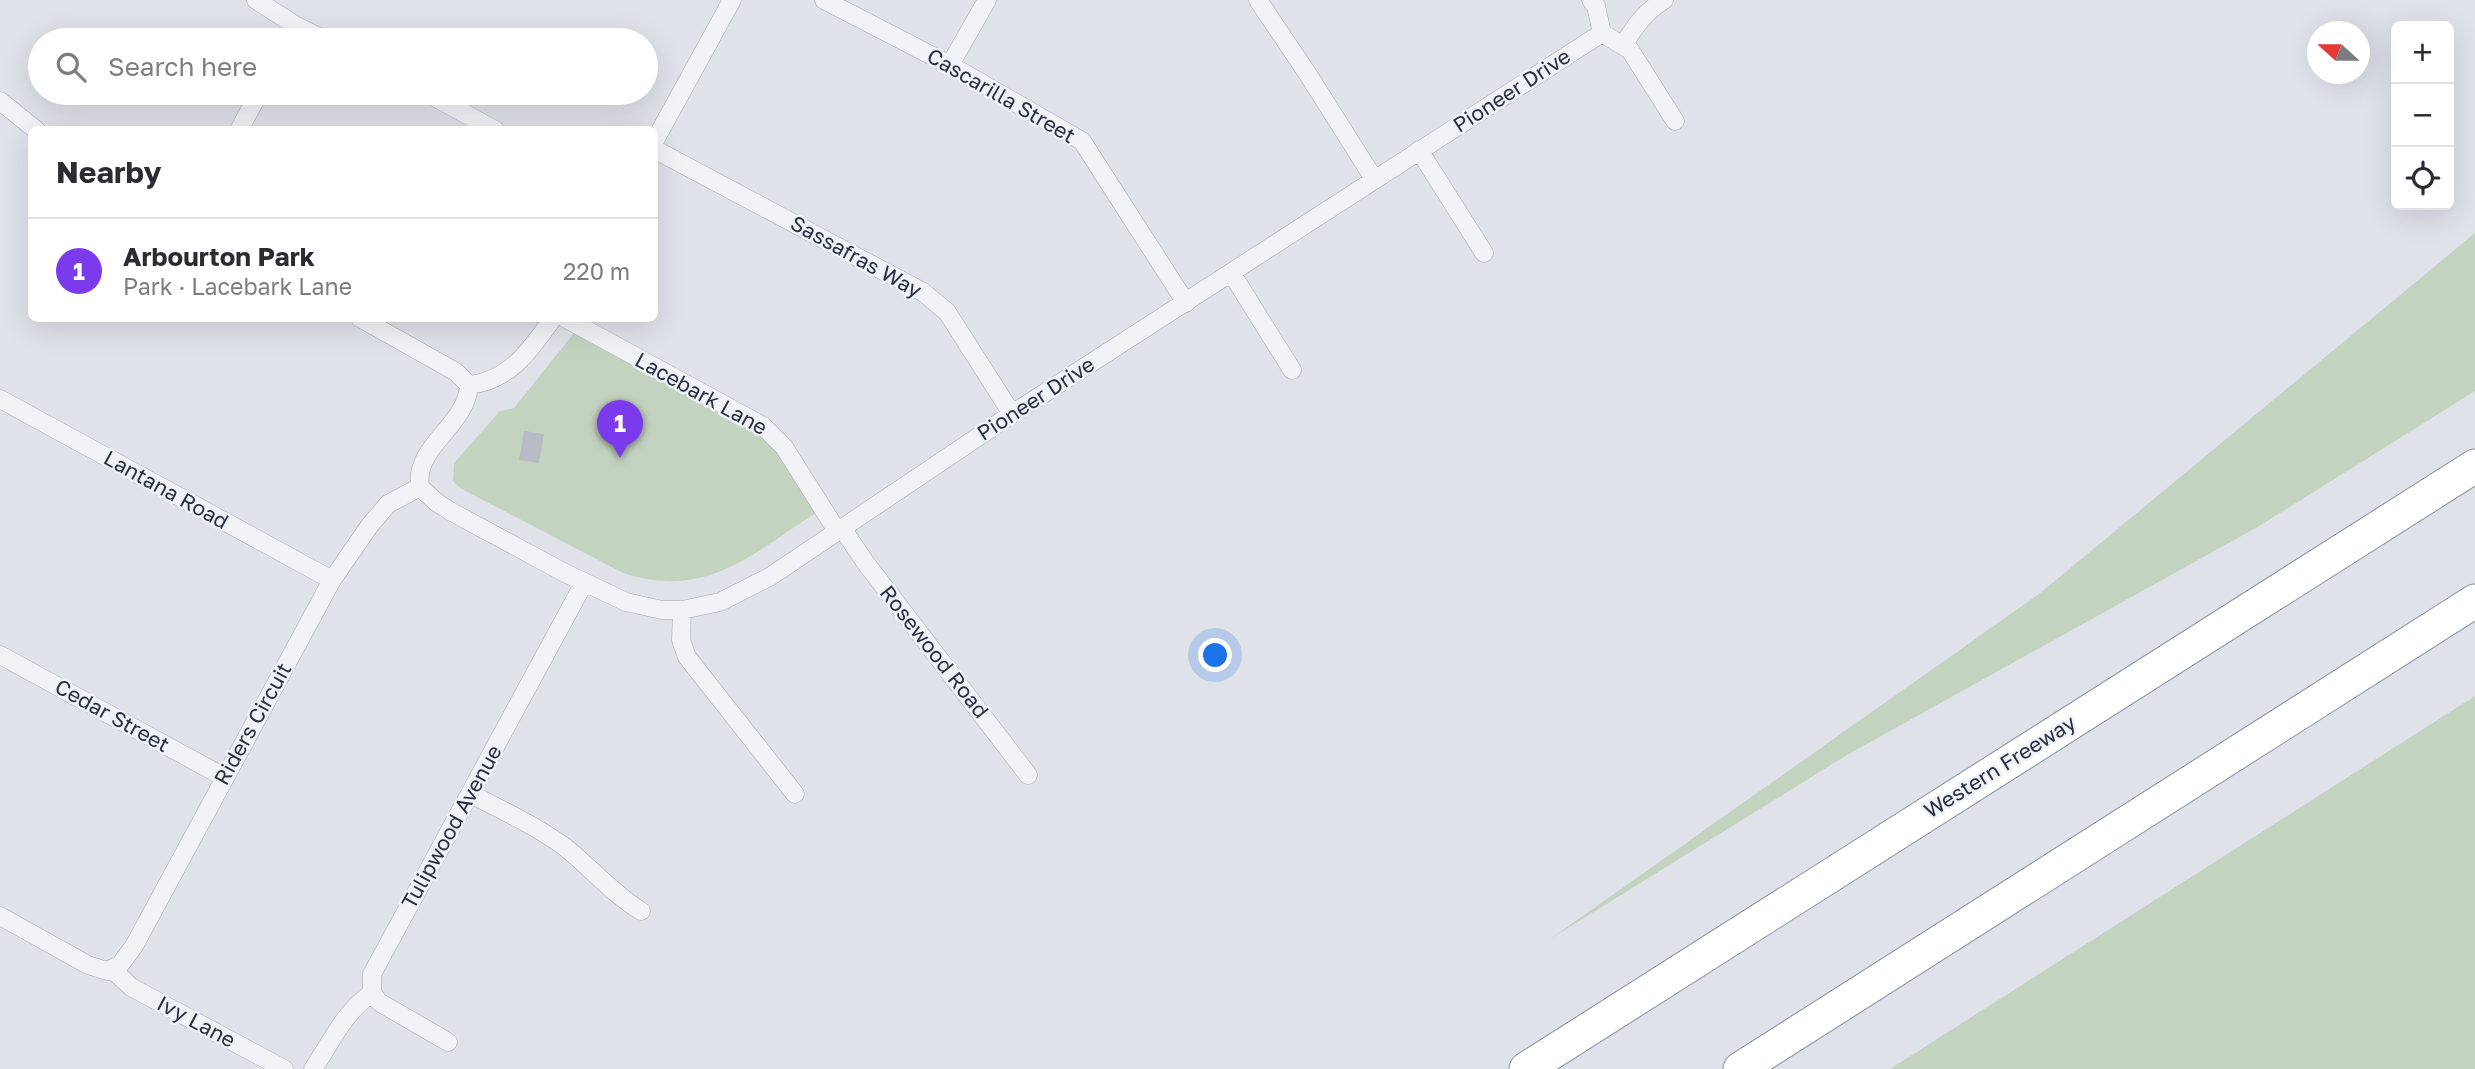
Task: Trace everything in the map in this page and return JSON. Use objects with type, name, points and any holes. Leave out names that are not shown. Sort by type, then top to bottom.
[{"type":"highway","name":"Western Freeway","points":[[1526,1069],[2475,466]]},
{"type":"highway","points":[[1740,1069],[2475,601]]},
{"type":"highway","points":[[1508,1069],[1757,921]]},
{"type":"highway","points":[[1756,1069],[1853,996]]},
{"type":"street","points":[[256,0],[286,28]]},
{"type":"street","name":"Cascarilla Street","points":[[824,0],[950,65],[1082,141],[1186,303]]},
{"type":"street","points":[[950,65],[987,0]]},
{"type":"street","points":[[1258,0],[1310,76],[1374,179]]},
{"type":"street","points":[[1591,0],[1596,6],[1602,33],[1630,50],[1675,121]]},
{"type":"street","points":[[1623,46],[1635,25],[1651,8],[1664,0]]},
{"type":"street","points":[[658,135],[730,1]]},
{"type":"street","name":"Pioneer Drive","points":[[420,487],[450,511],[604,593],[646,607],[682,610],[720,603],[771,576],[1012,414],[1602,33]]},
{"type":"street","points":[[1,104],[31,126]]},
{"type":"street","points":[[241,126],[253,105]]},
{"type":"street","points":[[449,105],[488,126]]},
{"type":"street","points":[[1419,150],[1484,253]]},
{"type":"street","name":"Sassafras Way","points":[[658,151],[923,292],[947,312],[1012,414]]},
{"type":"street","points":[[1231,274],[1292,370]]},
{"type":"street","points":[[367,322],[456,372],[470,386]]},
{"type":"street","points":[[470,386],[482,384],[508,372],[550,322]]},
{"type":"street","name":"Lacebark Lane","points":[[572,322],[763,426],[784,447],[839,530]]},
{"type":"street","points":[[420,487],[418,475],[422,464],[460,414],[470,386]]},
{"type":"street","name":"Lantana Road","points":[[0,399],[332,580]]},
{"type":"street","name":"Riders Circuit","points":[[113,970],[134,946],[332,580],[388,504],[420,487]]},
{"type":"street","name":"Rosewood Road","points":[[839,530],[1028,775]]},
{"type":"street","name":"Tulipwood Avenue","points":[[372,993],[370,982],[377,962],[584,583]]},
{"type":"street","points":[[682,610],[681,640],[687,657],[795,794]]},
{"type":"street","name":"Cedar Street","points":[[0,655],[224,777]]},
{"type":"street","points":[[471,794],[537,829],[564,847],[628,903],[641,911]]},
{"type":"street","points":[[0,916],[88,965],[107,971],[113,970]]},
{"type":"street","name":"Ivy Lane","points":[[113,970],[131,987],[284,1069]]},
{"type":"street","points":[[313,1069],[346,1015],[372,993],[387,1008],[448,1042]]},
{"type":"green space","points":[[2475,233],[2475,391],[2261,525],[1847,755],[1550,939],[2039,594]]},
{"type":"green space","points":[[574,333],[766,438],[779,453],[817,512],[726,569],[679,581],[652,580],[623,573],[460,488],[453,481],[454,463],[500,411],[514,408]]},
{"type":"green space","points":[[2475,696],[2475,1069],[1890,1069]]},
{"type":"building","points":[[524,431],[544,434],[539,463],[519,460]]},
{"type":"place","name":"Arbourton Park","points":[[620,458]]}]
